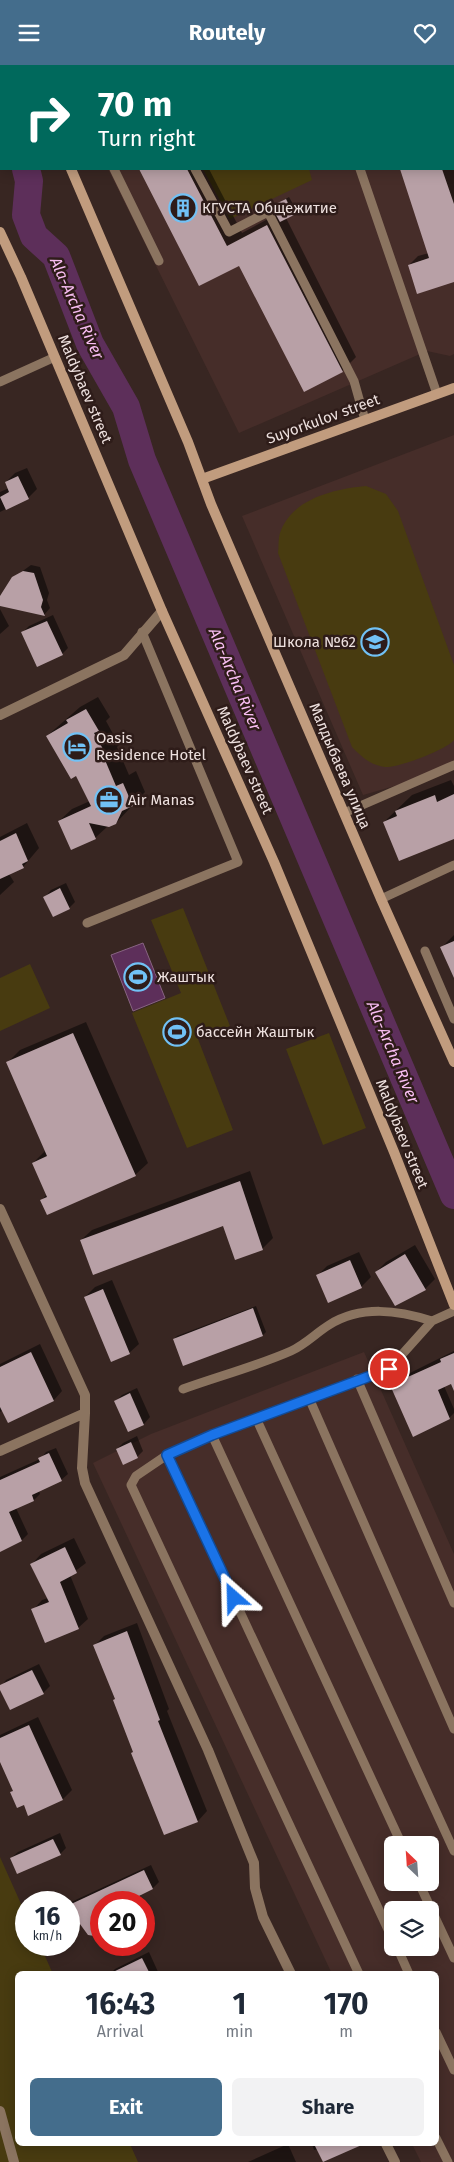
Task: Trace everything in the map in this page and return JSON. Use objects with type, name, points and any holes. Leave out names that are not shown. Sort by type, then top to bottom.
[{"type":"street","points":[[71,170],[202,479]]},
{"type":"street","name":"Maldybaev street","points":[[1,239],[55,357],[162,611],[274,862],[394,1152],[454,1305]]},
{"type":"street","name":"Suyorkulov street","points":[[202,479],[454,388]]},
{"type":"street","name":"Малдыбаева улица","points":[[202,479],[381,899],[454,1063]]},
{"type":"street","points":[[0,715],[124,655],[162,611]]},
{"type":"street","points":[[0,1209],[85,1395],[82,1469],[85,1483],[208,1750],[254,1863],[255,1888],[263,1917],[289,1971]]},
{"type":"street","points":[[0,1451],[85,1413]]},
{"type":"street","points":[[0,2111],[14,2162]]},
{"type":"street","points":[[387,2146],[395,2162]]},
{"type":"lane","points":[[114,170],[159,261]]},
{"type":"lane","points":[[196,170],[229,232],[268,212],[354,381],[364,420]]},
{"type":"lane","points":[[360,170],[437,394]]},
{"type":"lane","points":[[0,382],[55,357]]},
{"type":"lane","points":[[87,923],[238,862],[142,632]]},
{"type":"lane","points":[[344,813],[454,765]]},
{"type":"lane","points":[[381,899],[454,865]]},
{"type":"lane","points":[[425,951],[454,1019]]},
{"type":"lane","points":[[183,1389],[290,1351],[313,1338],[328,1325],[348,1316],[380,1310],[410,1314],[432,1321]]},
{"type":"lane","points":[[358,1971],[134,1495],[131,1485],[136,1476],[167,1455],[212,1435],[357,1379],[389,1369],[432,1321],[454,1311]]},
{"type":"lane","points":[[357,1379],[454,1603]]},
{"type":"lane","points":[[309,1398],[454,1729]]},
{"type":"lane","points":[[256,1418],[454,1851]]},
{"type":"lane","points":[[212,1435],[398,1836]]},
{"type":"lane","points":[[167,1455],[384,1921]]},
{"type":"lane","points":[[423,1891],[454,1958]]},
{"type":"lane","points":[[401,1956],[408,1971]]},
{"type":"lane","points":[[439,2038],[454,2070]]},
{"type":"lane","points":[[439,2144],[448,2162]]},
{"type":"shaded area","points":[[108,170],[454,170],[454,354],[450,356],[427,351],[239,433]]},
{"type":"shaded area","points":[[204,170],[309,170],[312,180],[230,219]]},
{"type":"shaded area","name":"Школа №62","points":[[454,435],[454,769],[363,795],[242,516]]},
{"type":"shaded area","name":"Школа №62","points":[[366,486],[386,494],[398,511],[454,665],[454,740],[442,749],[410,762],[391,767],[380,766],[371,762],[352,747],[278,553],[279,535],[294,511],[316,497]]},
{"type":"shaded area","name":"бассейн Жаштык","points":[[183,908],[230,1026],[198,1039],[233,1130],[187,1148],[132,1013],[181,993],[151,920]]},
{"type":"shaded area","name":"Жаштык","points":[[143,943],[165,998],[133,1011],[111,955]]},
{"type":"shaded area","points":[[30,964],[50,1008],[0,1031],[0,978]]},
{"type":"shaded area","points":[[329,1033],[366,1128],[323,1145],[286,1049]]},
{"type":"shaded area","points":[[364,1352],[454,1554],[454,2162],[421,2162],[413,2146],[439,2146],[439,1971],[331,1971],[93,1463],[151,1434]]},
{"type":"shaded area","points":[[0,1857],[15,1891],[15,1956],[45,1956],[52,1971],[15,1971],[15,2146],[131,2146],[138,2162],[0,2162]]},
{"type":"building","points":[[140,170],[188,170],[227,246],[267,225],[343,372],[304,392],[239,266],[199,286]]},
{"type":"building","points":[[400,170],[442,170],[454,204],[454,282],[417,294],[408,265],[429,258]]},
{"type":"building","points":[[286,199],[294,215],[280,222],[271,206]]},
{"type":"building","points":[[18,476],[29,499],[6,510],[0,497],[9,492],[5,482]]},
{"type":"building","points":[[23,571],[34,573],[43,600],[41,607],[45,616],[0,606],[0,596],[12,577]]},
{"type":"building","points":[[47,621],[63,655],[37,667],[21,632]]},
{"type":"building","points":[[86,709],[99,731],[94,733],[108,758],[105,760],[116,786],[123,783],[133,806],[122,811],[116,824],[109,827],[89,823],[96,839],[71,850],[58,821],[91,806],[76,776],[71,779],[46,736],[68,723],[66,720]]},
{"type":"building","points":[[454,794],[454,839],[399,861],[383,822],[397,816],[395,811],[435,795],[437,802]]},
{"type":"building","points":[[16,833],[28,861],[22,864],[24,868],[0,879],[0,841]]},
{"type":"building","points":[[60,888],[70,909],[53,917],[43,897]]},
{"type":"building","points":[[454,941],[454,978],[440,947]]},
{"type":"building","points":[[73,1033],[136,1176],[47,1215],[40,1200],[47,1197],[32,1163],[47,1156],[6,1062]]},
{"type":"building","points":[[240,1181],[263,1250],[235,1260],[223,1226],[93,1275],[80,1240]]},
{"type":"building","points":[[405,1254],[426,1290],[395,1306],[375,1272]]},
{"type":"building","points":[[350,1260],[362,1288],[328,1303],[316,1275]]},
{"type":"building","points":[[103,1289],[130,1354],[111,1362],[84,1297]]},
{"type":"building","points":[[253,1308],[263,1336],[183,1366],[173,1339]]},
{"type":"building","points":[[31,1352],[54,1401],[8,1423],[0,1407],[0,1367]]},
{"type":"building","points":[[454,1353],[454,1391],[451,1384],[438,1390],[450,1419],[413,1437],[390,1385],[441,1362],[440,1359]]},
{"type":"building","points":[[130,1393],[144,1425],[128,1432],[114,1401]]},
{"type":"building","points":[[131,1442],[138,1458],[123,1465],[116,1449]]},
{"type":"building","points":[[49,1453],[62,1481],[32,1495],[34,1501],[9,1512],[22,1541],[0,1552],[0,1480],[40,1462],[38,1458]]},
{"type":"building","points":[[65,1547],[77,1573],[60,1582],[79,1629],[45,1643],[31,1609],[49,1602],[30,1564]]},
{"type":"building","points":[[127,1631],[160,1720],[158,1721],[198,1822],[164,1835],[131,1753],[133,1752],[113,1700],[115,1699],[93,1645]]},
{"type":"building","points":[[32,1670],[44,1694],[10,1710],[0,1690],[0,1685]]},
{"type":"building","points":[[29,1725],[63,1800],[28,1816],[24,1805],[17,1808],[10,1792],[13,1791],[0,1762],[0,1738]]},
{"type":"building","points":[[53,1839],[61,1855],[17,1874],[10,1858]]},
{"type":"building","points":[[144,1870],[153,1889],[149,1891],[99,1891]]},
{"type":"building","points":[[90,1895],[90,1935],[80,1924],[80,1900]]},
{"type":"building","points":[[142,1958],[148,1971],[115,1971]]},
{"type":"building","points":[[315,2146],[359,2146],[323,2162]]},
{"type":"waterway","name":"Ala-Archa River","points":[[26,170],[29,181],[26,215],[34,236],[56,256],[90,344],[126,407],[142,460],[454,1195]]},
{"type":"place","name":"КГУСТА Общежитие","points":[[183,208]]},
{"type":"place","name":"Школа №62","points":[[375,642]]},
{"type":"place","name":"Oasis Residence Hotel","points":[[77,747]]},
{"type":"place","name":"Air Manas","points":[[109,800]]},
{"type":"place","name":"Жаштык","points":[[138,977]]},
{"type":"place","name":"бассейн Жаштык","points":[[177,1032]]},
{"type":"route","points":[[234,1598],[167,1455],[212,1435],[357,1379],[389,1369]]}]
